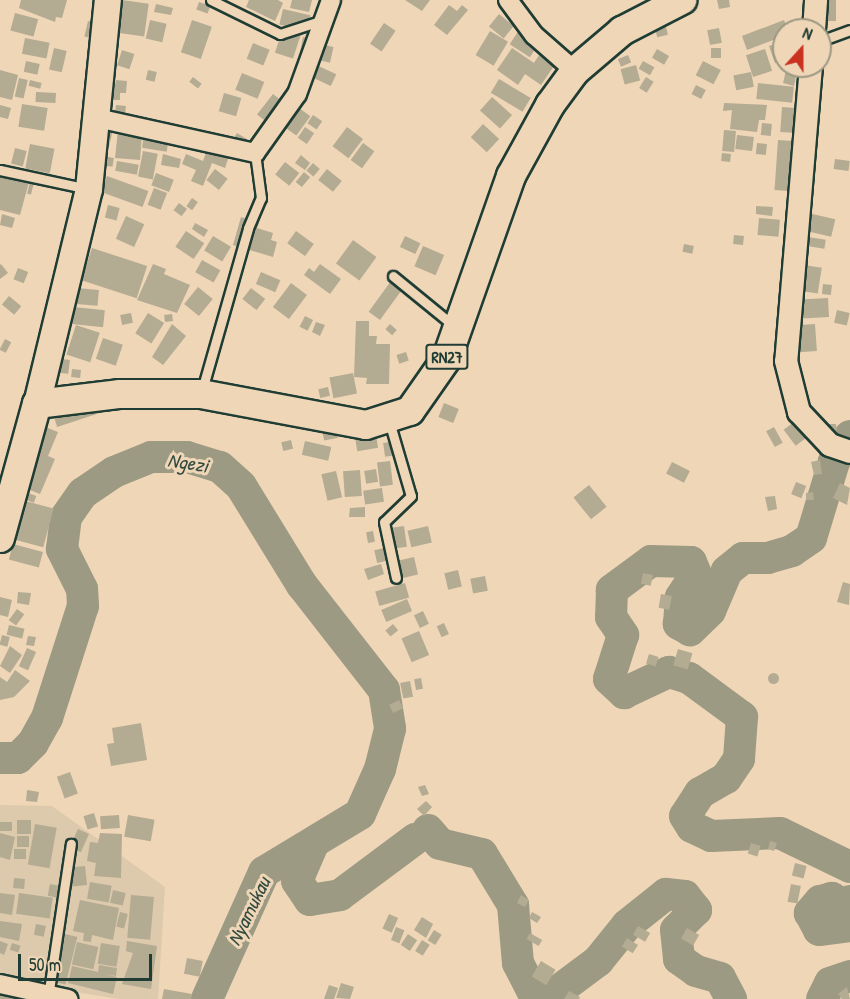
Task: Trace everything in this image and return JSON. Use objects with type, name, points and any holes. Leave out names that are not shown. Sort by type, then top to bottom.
[{"type":"main road","points":[[0,538],[37,404],[89,189],[108,0]]},
{"type":"main road","name":"RN27","points":[[37,404],[120,394],[201,394],[366,425],[388,421],[410,411],[424,395],[447,358],[511,176],[550,105],[575,71],[622,31],[682,0]]},
{"type":"street","points":[[97,118],[255,153],[297,94],[320,21],[330,0]]},
{"type":"street","points":[[508,0],[534,35],[575,71]]},
{"type":"street","points":[[815,18],[816,0]]},
{"type":"street","points":[[810,78],[786,361],[799,412],[840,448]]},
{"type":"street","points":[[0,984],[68,999]]},
{"type":"lane","points":[[211,0],[280,34],[320,21]]},
{"type":"lane","points":[[832,37],[850,30]]},
{"type":"lane","points":[[201,394],[248,228],[261,198],[255,153]]},
{"type":"lane","points":[[0,170],[89,189]]},
{"type":"lane","points":[[393,276],[457,329]]},
{"type":"lane","points":[[388,421],[411,496],[384,522],[396,578]]},
{"type":"lane","points":[[48,996],[71,844]]},
{"type":"shaded area","points":[[0,805],[52,806],[165,887],[158,999],[119,999],[0,980]]},
{"type":"building","points":[[21,0],[67,0],[62,18],[56,17],[55,22],[19,8]]},
{"type":"building","points":[[122,0],[149,4],[144,36],[117,33]]},
{"type":"building","points":[[249,0],[278,0],[283,3],[275,21],[246,7]]},
{"type":"building","points":[[292,0],[312,0],[309,12],[290,8]]},
{"type":"building","points":[[405,0],[430,0],[422,11]]},
{"type":"building","points":[[717,0],[729,0],[730,7],[719,9]]},
{"type":"building","points":[[818,0],[836,0],[836,21],[832,21],[832,18],[818,18]]},
{"type":"building","points":[[199,2],[210,6],[208,14],[196,10]]},
{"type":"building","points":[[156,4],[173,8],[171,15],[154,12]]},
{"type":"building","points":[[449,5],[457,11],[462,5],[468,10],[447,35],[434,25]]},
{"type":"building","points":[[283,9],[310,15],[307,31],[279,25]]},
{"type":"building","points":[[15,13],[38,19],[34,37],[10,30]]},
{"type":"building","points":[[499,14],[514,26],[504,38],[489,26]]},
{"type":"building","points":[[150,20],[167,24],[162,42],[146,39]]},
{"type":"building","points":[[192,20],[212,27],[201,59],[181,52]]},
{"type":"building","points":[[88,21],[97,23],[93,39],[84,37]]},
{"type":"building","points":[[384,23],[396,31],[382,52],[370,44]]},
{"type":"building","points":[[665,23],[668,35],[657,37],[654,26]]},
{"type":"building","points":[[772,25],[772,41],[747,50],[742,36]]},
{"type":"building","points":[[283,28],[301,34],[293,59],[275,53]]},
{"type":"building","points":[[719,28],[722,43],[710,45],[707,30]]},
{"type":"building","points":[[519,30],[539,43],[530,57],[510,44]]},
{"type":"building","points":[[490,31],[508,42],[494,66],[476,55]]},
{"type":"building","points":[[303,37],[313,39],[308,62],[298,61]]},
{"type":"building","points":[[25,38],[50,43],[46,58],[22,54]]},
{"type":"building","points":[[253,43],[270,50],[263,66],[247,59]]},
{"type":"building","points":[[316,43],[334,47],[330,63],[312,59]]},
{"type":"building","points":[[54,48],[67,51],[62,72],[49,69]]},
{"type":"building","points":[[512,48],[534,63],[539,55],[554,66],[541,85],[525,74],[518,85],[497,70]]},
{"type":"building","points":[[711,48],[721,48],[721,58],[711,58]]},
{"type":"building","points":[[657,49],[669,56],[664,65],[652,58]]},
{"type":"building","points":[[765,49],[772,71],[753,77],[746,55]]},
{"type":"building","points":[[122,50],[134,54],[129,69],[117,65]]},
{"type":"building","points":[[628,55],[631,62],[621,67],[618,59]]},
{"type":"building","points":[[26,61],[40,64],[37,75],[24,72]]},
{"type":"building","points":[[643,61],[654,67],[650,75],[639,69]]},
{"type":"building","points":[[703,61],[721,70],[714,84],[696,75]]},
{"type":"building","points":[[310,62],[336,74],[331,86],[305,74]]},
{"type":"building","points":[[636,65],[640,80],[625,85],[621,69]]},
{"type":"building","points":[[0,70],[18,75],[12,100],[0,97]]},
{"type":"building","points":[[148,70],[157,72],[155,82],[146,80]]},
{"type":"building","points":[[751,72],[754,87],[736,90],[733,75]]},
{"type":"building","points":[[242,73],[264,82],[258,99],[235,90]]},
{"type":"building","points":[[193,77],[202,84],[198,89],[189,82]]},
{"type":"building","points":[[646,77],[654,82],[647,93],[639,88]]},
{"type":"building","points":[[19,78],[28,80],[23,99],[15,97]]},
{"type":"building","points":[[784,78],[796,78],[794,86],[783,83]]},
{"type":"building","points":[[499,79],[531,98],[522,112],[491,93]]},
{"type":"building","points":[[30,80],[42,83],[40,89],[29,86]]},
{"type":"building","points":[[116,80],[127,81],[126,93],[120,93],[120,100],[112,100]]},
{"type":"building","points":[[758,83],[794,87],[792,103],[756,99]]},
{"type":"building","points":[[696,85],[706,90],[701,99],[691,94]]},
{"type":"building","points":[[36,92],[56,93],[55,103],[35,102]]},
{"type":"building","points":[[224,93],[241,98],[236,116],[219,111]]},
{"type":"building","points":[[273,94],[286,104],[270,124],[257,114]]},
{"type":"building","points":[[492,97],[512,115],[500,128],[480,110]]},
{"type":"building","points":[[724,103],[767,105],[765,120],[759,120],[757,132],[730,129],[732,110],[723,111]]},
{"type":"building","points":[[22,104],[48,108],[44,131],[18,127]]},
{"type":"building","points":[[0,105],[11,108],[8,119],[0,117]]},
{"type":"building","points":[[116,105],[126,106],[125,117],[115,116]]},
{"type":"building","points":[[295,105],[310,116],[296,136],[281,124]]},
{"type":"building","points":[[782,107],[795,108],[793,133],[780,132]]},
{"type":"building","points":[[313,115],[322,121],[317,129],[307,123]]},
{"type":"building","points":[[119,121],[142,134],[140,160],[115,158]]},
{"type":"building","points":[[762,123],[772,124],[771,136],[761,135]]},
{"type":"building","points":[[98,124],[114,128],[109,146],[93,142]]},
{"type":"building","points":[[483,124],[499,139],[487,152],[471,137]]},
{"type":"building","points":[[305,127],[314,133],[307,144],[298,138]]},
{"type":"building","points":[[347,127],[363,139],[349,158],[333,146]]},
{"type":"building","points":[[145,129],[170,133],[167,152],[142,148]]},
{"type":"building","points":[[724,130],[736,131],[734,152],[722,151]]},
{"type":"building","points":[[237,133],[247,139],[242,148],[232,142]]},
{"type":"building","points":[[737,135],[754,137],[752,151],[735,149]]},
{"type":"building","points":[[778,140],[793,141],[789,191],[775,190]]},
{"type":"building","points":[[210,142],[231,150],[225,168],[212,163],[203,186],[191,181],[196,170],[182,164],[186,154],[203,161]]},
{"type":"building","points":[[363,143],[374,151],[362,168],[351,160]]},
{"type":"building","points":[[757,143],[767,144],[766,155],[756,154]]},
{"type":"building","points":[[30,144],[55,149],[50,173],[25,169]]},
{"type":"building","points":[[15,148],[27,151],[23,166],[11,164]]},
{"type":"building","points":[[143,151],[158,154],[153,179],[138,177]]},
{"type":"building","points":[[722,153],[731,154],[730,162],[721,161]]},
{"type":"building","points":[[163,154],[181,159],[179,168],[161,165]]},
{"type":"building","points":[[301,155],[310,163],[305,170],[295,163]]},
{"type":"building","points":[[102,156],[114,158],[112,167],[101,165]]},
{"type":"building","points":[[835,159],[850,161],[848,171],[834,169]]},
{"type":"building","points":[[117,161],[139,165],[137,175],[115,171]]},
{"type":"building","points":[[285,162],[299,173],[289,186],[275,175]]},
{"type":"building","points":[[313,163],[320,169],[313,176],[306,171]]},
{"type":"building","points":[[215,169],[228,179],[219,190],[206,180]]},
{"type":"building","points":[[327,169],[342,181],[333,192],[318,180]]},
{"type":"building","points":[[0,170],[30,178],[20,215],[0,210]]},
{"type":"building","points":[[304,172],[310,177],[302,187],[296,182]]},
{"type":"building","points":[[156,173],[174,180],[169,192],[151,185]]},
{"type":"building","points":[[107,176],[148,191],[143,207],[101,192]]},
{"type":"building","points":[[30,182],[34,183],[31,195],[27,194]]},
{"type":"building","points":[[154,188],[167,193],[161,210],[148,205]]},
{"type":"building","points":[[192,198],[198,202],[192,210],[186,206]]},
{"type":"building","points":[[179,203],[187,209],[182,216],[174,210]]},
{"type":"building","points":[[108,205],[120,208],[116,221],[105,218]]},
{"type":"building","points":[[756,206],[773,207],[772,216],[756,214]]},
{"type":"building","points":[[808,213],[835,219],[831,237],[804,231]]},
{"type":"building","points":[[2,214],[15,218],[12,228],[0,225]]},
{"type":"building","points":[[126,216],[144,224],[134,247],[116,239]]},
{"type":"building","points":[[241,217],[259,223],[257,228],[273,233],[271,240],[277,242],[273,257],[233,245]]},
{"type":"building","points":[[759,218],[780,220],[778,237],[758,235]]},
{"type":"building","points":[[195,223],[208,230],[204,237],[192,229]]},
{"type":"building","points":[[186,231],[204,243],[194,259],[175,247]]},
{"type":"building","points":[[296,231],[314,244],[305,256],[287,243]]},
{"type":"building","points":[[734,235],[744,236],[743,245],[733,244]]},
{"type":"building","points":[[213,236],[231,247],[222,261],[204,251]]},
{"type":"building","points":[[405,236],[420,243],[415,254],[400,247]]},
{"type":"building","points":[[808,237],[826,240],[824,249],[807,246]]},
{"type":"building","points":[[353,240],[376,257],[359,281],[336,263]]},
{"type":"building","points":[[684,244],[694,246],[692,254],[682,252]]},
{"type":"building","points":[[423,246],[444,255],[436,275],[414,266]]},
{"type":"building","points":[[92,248],[147,266],[137,298],[81,280]]},
{"type":"building","points":[[202,260],[220,270],[214,282],[195,272]]},
{"type":"building","points":[[153,264],[166,269],[164,274],[190,285],[177,313],[137,300]]},
{"type":"building","points":[[320,264],[341,279],[330,294],[304,275],[309,268],[314,272]]},
{"type":"building","points":[[0,265],[8,273],[0,279]]},
{"type":"building","points":[[804,265],[822,268],[818,293],[800,291]]},
{"type":"building","points":[[18,268],[28,272],[24,283],[14,279]]},
{"type":"building","points":[[261,272],[280,280],[275,292],[256,284]]},
{"type":"building","points":[[391,281],[402,289],[380,320],[369,312]]},
{"type":"building","points":[[291,283],[307,295],[289,319],[273,307]]},
{"type":"building","points":[[823,284],[832,285],[831,295],[822,294]]},
{"type":"building","points":[[198,287],[213,299],[199,316],[184,304]]},
{"type":"building","points":[[77,288],[99,290],[98,306],[76,304]]},
{"type":"building","points":[[251,288],[265,299],[257,310],[242,299]]},
{"type":"building","points":[[9,296],[21,306],[14,315],[2,304]]},
{"type":"building","points":[[828,298],[829,317],[797,319],[796,300]]},
{"type":"building","points":[[74,307],[105,310],[103,327],[72,324]]},
{"type":"building","points":[[837,310],[850,313],[847,326],[834,323]]},
{"type":"building","points":[[131,313],[133,323],[122,325],[120,315]]},
{"type":"building","points":[[148,313],[164,323],[151,343],[135,333]]},
{"type":"building","points":[[172,314],[173,321],[165,322],[164,315]]},
{"type":"building","points":[[305,316],[313,320],[308,331],[300,327]]},
{"type":"building","points":[[356,321],[369,321],[369,336],[377,336],[376,344],[390,344],[389,384],[366,384],[367,378],[354,377]]},
{"type":"building","points":[[316,322],[325,325],[320,336],[312,332]]},
{"type":"building","points":[[172,324],[186,336],[163,365],[152,357]]},
{"type":"building","points":[[390,324],[397,330],[392,335],[385,329]]},
{"type":"building","points":[[815,324],[817,351],[791,353],[789,326]]},
{"type":"building","points":[[76,325],[100,333],[90,362],[66,354]]},
{"type":"building","points":[[103,338],[123,345],[116,366],[96,359]]},
{"type":"building","points":[[5,339],[11,342],[6,353],[0,350]]},
{"type":"building","points":[[406,352],[409,361],[399,364],[396,355]]},
{"type":"building","points":[[62,359],[70,360],[68,374],[60,373]]},
{"type":"building","points":[[72,369],[81,370],[80,378],[71,377]]},
{"type":"building","points":[[353,373],[357,394],[333,398],[329,378]]},
{"type":"building","points":[[328,387],[330,396],[320,398],[318,389]]},
{"type":"building","points":[[95,401],[99,413],[57,427],[53,415]]},
{"type":"building","points":[[444,403],[459,409],[453,423],[438,417]]},
{"type":"building","points":[[798,419],[810,435],[796,446],[784,430]]},
{"type":"building","points":[[335,424],[338,438],[324,441],[321,427]]},
{"type":"building","points":[[825,424],[836,424],[837,432],[826,433]]},
{"type":"building","points":[[43,426],[58,432],[48,456],[55,459],[40,494],[25,488]]},
{"type":"building","points":[[774,427],[783,443],[775,447],[766,431]]},
{"type":"building","points":[[376,435],[378,448],[357,451],[355,438]]},
{"type":"building","points":[[291,440],[293,449],[283,451],[281,442]]},
{"type":"building","points":[[305,441],[331,447],[328,461],[302,455]]},
{"type":"building","points":[[397,441],[399,455],[385,457],[383,443]]},
{"type":"building","points":[[820,460],[822,474],[814,475],[811,462]]},
{"type":"building","points":[[390,461],[393,485],[380,486],[377,463]]},
{"type":"building","points":[[672,462],[690,471],[684,483],[666,474]]},
{"type":"building","points":[[376,469],[378,482],[366,484],[364,471]]},
{"type":"building","points":[[360,470],[362,496],[345,497],[343,471]]},
{"type":"building","points":[[336,471],[342,497],[327,501],[321,474]]},
{"type":"building","points":[[796,482],[806,486],[801,498],[791,494]]},
{"type":"building","points":[[840,483],[850,488],[847,505],[833,498]]},
{"type":"building","points":[[589,485],[607,507],[591,519],[573,498]]},
{"type":"building","points":[[382,488],[384,502],[365,505],[363,491]]},
{"type":"building","points":[[25,492],[36,496],[34,503],[23,499]]},
{"type":"building","points":[[813,492],[814,500],[806,500],[806,493]]},
{"type":"building","points":[[775,496],[777,509],[768,511],[765,497]]},
{"type":"building","points":[[14,498],[54,509],[43,547],[4,537]]},
{"type":"building","points":[[365,507],[365,517],[349,517],[350,508]]},
{"type":"building","points":[[404,526],[407,547],[389,549],[386,529]]},
{"type":"building","points":[[428,526],[432,543],[411,547],[408,531]]},
{"type":"building","points":[[373,531],[375,542],[368,543],[366,532]]},
{"type":"building","points":[[13,544],[43,552],[39,567],[9,559]]},
{"type":"building","points":[[384,548],[387,561],[377,563],[374,550]]},
{"type":"building","points":[[414,557],[418,575],[398,579],[394,562]]},
{"type":"building","points":[[381,564],[384,574],[368,580],[364,569]]},
{"type":"building","points":[[458,570],[462,587],[448,590],[444,573]]},
{"type":"building","points":[[643,573],[653,575],[651,586],[641,584]]},
{"type":"building","points":[[485,576],[488,591],[473,594],[470,579]]},
{"type":"building","points":[[843,582],[850,584],[849,605],[837,602]]},
{"type":"building","points":[[405,583],[409,597],[379,606],[375,592]]},
{"type":"building","points":[[18,592],[31,593],[29,605],[17,603]]},
{"type":"building","points":[[661,594],[672,596],[669,610],[659,608]]},
{"type":"building","points":[[0,597],[12,600],[8,617],[0,615]]},
{"type":"building","points":[[407,599],[412,611],[386,622],[381,610]]},
{"type":"building","points":[[17,609],[24,614],[16,626],[9,620]]},
{"type":"building","points":[[423,611],[429,624],[420,628],[414,615]]},
{"type":"building","points":[[444,623],[449,634],[442,637],[437,626]]},
{"type":"building","points":[[393,624],[398,630],[390,637],[385,630]]},
{"type":"building","points":[[9,625],[25,629],[22,639],[7,635]]},
{"type":"building","points":[[419,631],[429,655],[412,662],[402,638]]},
{"type":"building","points":[[2,635],[10,637],[7,647],[0,645]]},
{"type":"building","points":[[28,636],[36,637],[34,646],[26,645]]},
{"type":"building","points":[[10,646],[22,655],[10,673],[0,666]]},
{"type":"building","points":[[27,648],[36,652],[28,670],[19,666]]},
{"type":"building","points":[[678,649],[692,653],[688,669],[673,665]]},
{"type":"building","points":[[649,654],[659,657],[656,666],[646,664]]},
{"type":"building","points":[[15,670],[30,681],[14,697],[0,700],[0,677],[7,682]]},
{"type":"building","points":[[773,673],[777,674],[777,682],[773,683],[769,682],[768,678],[769,674]]},
{"type":"building","points":[[421,678],[423,689],[416,690],[414,679]]},
{"type":"building","points":[[410,681],[413,697],[403,699],[400,683]]},
{"type":"building","points":[[399,700],[403,708],[393,713],[389,705]]},
{"type":"building","points":[[141,723],[147,760],[111,766],[107,744],[114,743],[112,728]]},
{"type":"building","points":[[70,772],[78,794],[65,798],[57,777]]},
{"type":"building","points":[[425,785],[429,794],[422,796],[418,787]]},
{"type":"building","points":[[27,790],[39,792],[37,802],[26,801]]},
{"type":"building","points":[[426,801],[432,807],[424,816],[417,809]]},
{"type":"building","points":[[94,813],[98,826],[88,830],[83,816]]},
{"type":"building","points":[[119,815],[120,828],[101,829],[100,816]]},
{"type":"building","points":[[128,815],[155,820],[151,841],[124,837]]},
{"type":"building","points":[[17,820],[31,820],[31,834],[17,834]]},
{"type":"building","points":[[0,822],[12,822],[12,831],[0,831]]},
{"type":"building","points":[[35,824],[57,828],[50,868],[28,864]]},
{"type":"building","points":[[78,829],[89,834],[81,852],[70,847]]},
{"type":"building","points":[[0,833],[15,837],[10,860],[0,857]]},
{"type":"building","points":[[100,833],[122,834],[121,878],[94,876],[96,863],[87,861],[90,842],[98,843]]},
{"type":"building","points":[[17,836],[29,836],[29,847],[17,847]]},
{"type":"building","points":[[770,841],[777,843],[774,851],[768,849]]},
{"type":"building","points":[[751,843],[761,846],[757,856],[748,854]]},
{"type":"building","points":[[14,849],[26,849],[26,859],[14,859]]},
{"type":"building","points":[[795,863],[807,866],[803,879],[792,876]]},
{"type":"building","points":[[85,866],[87,885],[65,887],[63,868]]},
{"type":"building","points":[[14,878],[25,879],[24,889],[13,888]]},
{"type":"building","points":[[90,882],[112,886],[109,903],[87,899]]},
{"type":"building","points":[[50,884],[60,886],[58,898],[48,896]]},
{"type":"building","points":[[791,884],[801,886],[797,904],[788,902]]},
{"type":"building","points":[[113,890],[126,893],[123,906],[110,903]]},
{"type":"building","points":[[0,893],[15,895],[12,915],[0,913]]},
{"type":"building","points":[[19,893],[53,898],[50,919],[16,914]]},
{"type":"building","points":[[131,895],[154,897],[150,940],[127,938]]},
{"type":"building","points":[[521,895],[529,900],[525,907],[517,903]]},
{"type":"building","points":[[80,900],[119,908],[113,940],[92,935],[91,942],[83,941],[84,933],[73,931]]},
{"type":"building","points":[[120,912],[128,914],[124,928],[116,927]]},
{"type":"building","points":[[532,912],[541,917],[537,923],[529,918]]},
{"type":"building","points":[[389,914],[398,918],[392,933],[382,929]]},
{"type":"building","points":[[422,917],[433,924],[426,938],[414,930]]},
{"type":"building","points":[[0,921],[22,924],[19,941],[0,937]]},
{"type":"building","points":[[36,924],[46,926],[44,937],[34,935]]},
{"type":"building","points":[[638,926],[650,933],[645,942],[633,935]]},
{"type":"building","points":[[396,927],[404,930],[399,943],[391,940]]},
{"type":"building","points":[[687,928],[699,935],[693,945],[681,938]]},
{"type":"building","points":[[434,930],[442,935],[435,945],[428,940]]},
{"type":"building","points":[[57,932],[77,937],[66,985],[45,980]]},
{"type":"building","points":[[530,933],[542,940],[539,946],[526,939]]},
{"type":"building","points":[[408,934],[417,940],[410,951],[401,945]]},
{"type":"building","points":[[627,938],[638,945],[633,953],[622,946]]},
{"type":"building","points":[[422,940],[430,945],[423,956],[415,951]]},
{"type":"building","points":[[0,941],[8,944],[4,955],[0,953]]},
{"type":"building","points":[[127,941],[157,946],[151,989],[122,984],[133,953],[126,951]]},
{"type":"building","points":[[77,942],[98,947],[93,969],[72,964]]},
{"type":"building","points":[[12,943],[21,946],[18,952],[10,950]]},
{"type":"building","points":[[101,943],[120,946],[116,967],[98,964]]},
{"type":"building","points":[[187,958],[203,961],[200,977],[184,974]]},
{"type":"building","points":[[541,961],[556,970],[546,985],[532,976]]},
{"type":"building","points":[[99,965],[117,968],[116,976],[105,974],[117,977],[113,994],[68,983],[72,966],[98,972]]},
{"type":"building","points":[[341,983],[354,987],[350,999],[336,998]]},
{"type":"building","points":[[329,985],[338,988],[334,999],[324,999]]},
{"type":"building","points":[[0,986],[19,990],[17,999],[0,999]]},
{"type":"building","points":[[847,987],[850,999],[842,999],[838,994]]},
{"type":"building","points":[[164,989],[192,994],[191,999],[162,999]]},
{"type":"building","points":[[569,991],[580,997],[579,999],[564,999]]},
{"type":"waterway","points":[[850,436],[834,462],[811,538],[792,551],[768,558],[743,558],[727,571],[710,611],[690,630],[679,624],[681,597],[696,574],[691,562],[651,561],[612,590],[611,617],[623,635],[609,679],[624,693],[669,672],[689,678],[742,717],[739,759],[726,778],[700,793],[685,816],[692,827],[711,836],[780,833],[850,867]]},
{"type":"waterway","name":"Ngezi","points":[[0,758],[18,758],[33,743],[47,718],[83,606],[82,589],[62,549],[66,517],[83,493],[114,472],[151,457],[187,457],[220,467],[241,486],[302,585],[384,690],[390,729],[380,769],[360,814],[264,872],[207,999]]},
{"type":"waterway","points":[[428,830],[440,844],[482,854],[513,905],[518,963],[535,996],[547,999],[598,961],[627,925],[666,894],[685,896],[696,910],[676,930],[679,959],[696,971],[720,978],[731,999]]},
{"type":"waterway","points":[[313,844],[297,881],[310,900],[340,895],[415,839]]},
{"type":"waterway","points":[[850,901],[843,906],[832,898],[820,901],[810,913],[819,930],[850,926]]},
{"type":"waterway","points":[[822,999],[830,983],[850,976]]},
{"type":"water label","name":"Nyamukau","points":[[248,911]]}]
